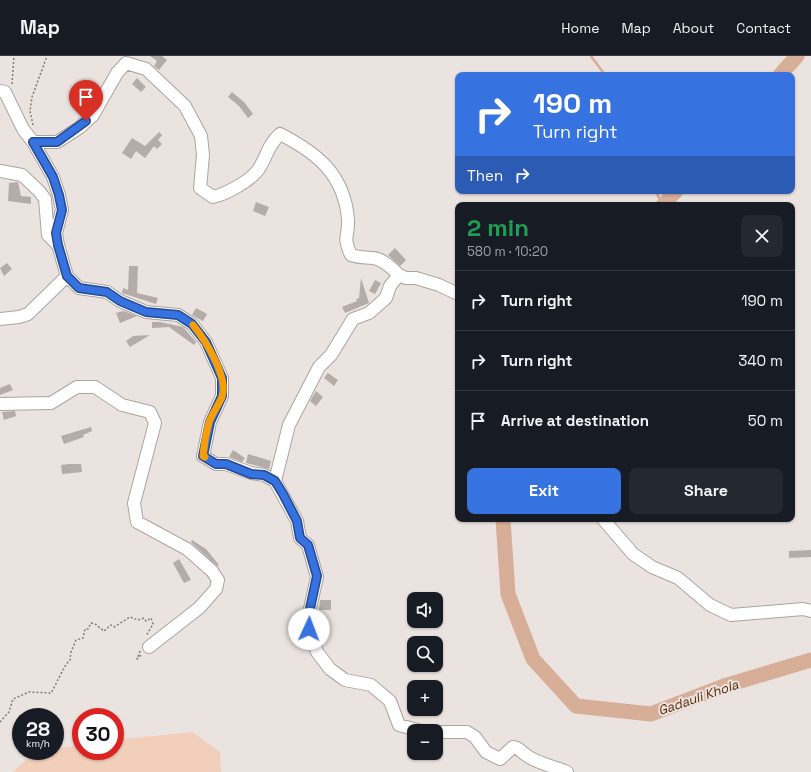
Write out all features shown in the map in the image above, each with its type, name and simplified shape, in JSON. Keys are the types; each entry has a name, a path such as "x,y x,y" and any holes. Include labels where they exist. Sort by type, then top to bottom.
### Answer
{"street":[{"path":"33,142 57,142 79,128 93,115 117,73 126,63 146,69 185,106 201,136 203,155 200,188 213,197 223,195 243,182 257,172 271,143 280,134 321,159 333,175 344,195 348,220 345,242 351,255 362,259 374,258 387,264 399,275 406,278 416,278 455,293"},
{"path":"2,92 53,177 62,210 56,233 67,276 79,288 107,292 120,301 146,312 178,315 192,324 206,342 222,378 222,396 210,422 203,456 216,464 226,464 251,474 264,475 275,481 297,521 300,538 308,545 317,576 309,613 309,629 317,652 330,669 345,680 371,685 390,701 399,725 407,727"},
{"path":"0,172 22,175 39,191 45,200 48,235 58,245"},
{"path":"275,481 289,425 318,367 330,355 353,319 369,312 386,298 390,286 399,275"},
{"path":"0,319 19,317 28,314 67,276"},
{"path":"0,404 51,403 77,388 95,387 122,405 150,412 155,423 134,503 138,522 187,549 212,571 218,580 216,589 199,608 146,644"},
{"path":"606,522 633,554 652,567 678,578 710,605 731,615 803,609 811,611"},
{"path":"443,732 467,732 475,737 486,752 500,759 513,747 518,748 526,755 540,762 553,765 567,772"}],"path":[{"path":"2,92 11,88 14,56"},
{"path":"33,142 30,111 32,97 47,56"},
{"path":"0,722 9,712 13,699 29,692 51,693 58,682 66,663 70,660 71,652 76,640 83,638 85,629 88,629 91,623 95,624 104,631 111,625 114,627 130,617 138,620 144,618 146,621 152,618 154,624 146,644 137,659 137,656 146,644"}],"shaded area":[{"path":"192,732 220,752 221,772 13,772 26,760 64,760 64,748 72,746 72,760 124,760 124,739"}],"building":[{"path":"150,56 162,56 167,60 159,70 154,66 157,61"},
{"path":"137,78 146,87 141,92 132,84"},
{"path":"232,92 244,102 253,114 248,118 239,106 228,97"},
{"path":"159,132 162,135 158,140 162,144 157,149 154,146 145,158 136,151 131,159 122,153 132,138 145,146"},
{"path":"18,182 21,196 31,197 31,204 8,201 9,183"},
{"path":"256,202 269,207 265,216 253,211"},
{"path":"395,248 406,260 400,266 388,255"},
{"path":"7,263 12,269 4,276 0,268"},
{"path":"129,266 138,266 137,293 158,298 156,304 122,293 123,288 128,290"},
{"path":"361,278 369,303 345,313 342,307 357,301 356,299 359,298"},
{"path":"375,280 381,283 375,294 369,291"},
{"path":"196,308 207,314 203,321 192,315"},
{"path":"123,311 137,316 120,323 116,313"},
{"path":"152,322 160,322 183,327 196,342 194,345 169,327 152,328"},
{"path":"150,335 130,347 126,341 133,336"},
{"path":"328,373 338,380 334,386 324,378"},
{"path":"10,384 13,390 0,395 0,388"},
{"path":"316,391 323,397 316,406 310,401"},
{"path":"15,411 16,416 4,420 2,412"},
{"path":"91,427 92,431 83,435 84,437 64,444 61,436"},
{"path":"233,450 245,458 242,462 229,457"},
{"path":"248,454 271,461 269,469 246,463"},
{"path":"81,464 82,472 62,474 61,465"},
{"path":"192,540 206,549 219,565 217,566 194,545 191,542"},
{"path":"811,550 811,557 789,558 789,551"},
{"path":"179,559 191,580 184,583 173,563"},
{"path":"320,600 331,600 331,610 319,610"}],"waterway":[{"path":"591,56 603,72"},
{"name":"Gadauli Khola","path":"783,72 797,56"},
{"path":"657,194 661,202"},
{"name":"Gadauli Khola","path":"666,202 673,194"},
{"name":"Gadauli Khola","path":"503,522 508,594 533,659 576,706 651,714 724,686 811,660"}],"slow traffic":[{"path":"193,325 206,342 222,378 222,396 210,422 204,447 203,456 205,457"}],"route":[{"path":"86,121 79,128 57,142 33,142 53,177 59,195 62,210 57,224 56,233 67,276 79,288 107,292 120,301 146,312 178,315 192,324 206,342 222,378 222,396 210,422 203,456 216,464 226,464 251,474 264,475 275,481 283,494 297,521 300,538 308,545 317,576 309,613 309,629"}]}
